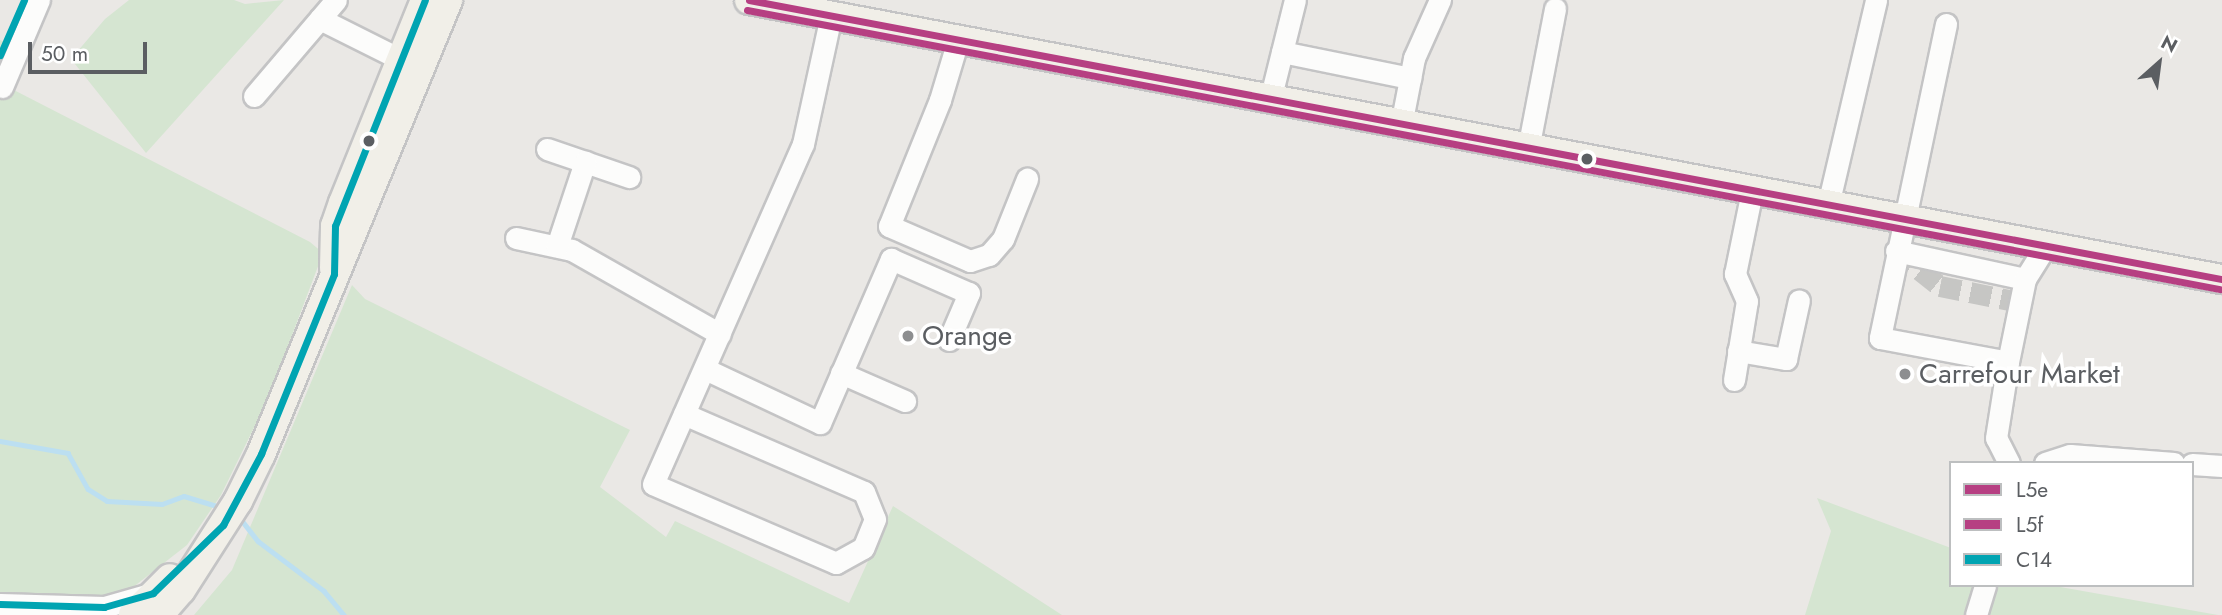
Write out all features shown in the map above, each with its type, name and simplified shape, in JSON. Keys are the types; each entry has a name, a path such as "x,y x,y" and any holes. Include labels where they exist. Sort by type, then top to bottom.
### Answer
{"main road":[{"path":"410,64 425,0"},
{"path":"133,615 156,604 204,548 237,501 261,454 334,274 335,226 410,64 448,0"},
{"path":"749,0 2222,279"}],"street":[{"path":"4,45 24,0"},
{"path":"2,87 39,0"},
{"path":"254,96 336,0"},
{"path":"1270,100 1295,0"},
{"path":"1401,125 1410,78 1440,0"},
{"path":"1828,205 1876,0"},
{"path":"1528,149 1555,9"},
{"path":"688,406 863,492 875,519 863,548 836,563 653,484 803,144 831,16"},
{"path":"320,19 410,64"},
{"path":"1947,24 1902,219 1880,338 2008,362"},
{"path":"958,40 940,100 890,226 970,261 989,255 1003,239 1027,179"},
{"path":"1282,52 1410,78"},
{"path":"547,149 629,177"},
{"path":"557,246 585,162"},
{"path":"1734,380 1747,301 1735,274 1752,191"},
{"path":"516,238 572,250 720,334"},
{"path":"2008,461 1996,438 2008,362 2025,279 2046,246"},
{"path":"1896,251 2025,279"},
{"path":"705,369 820,423 891,259 969,293 948,340"},
{"path":"1738,351 1786,359 1798,300"},
{"path":"841,373 905,401"},
{"path":"2051,461 2070,455 2149,461"},
{"path":"2194,464 2222,466"},
{"path":"1976,615 1984,587"},
{"path":"0,604 104,607 156,604"}],"green space":[{"path":"129,0 234,0 245,4 284,0 146,153 71,59 105,19"},
{"path":"0,40 23,49 8,87 310,242 323,253 268,399 221,495 187,545 123,595 98,600 0,598"},
{"path":"352,285 365,299 630,430 600,487 666,537 675,521 849,603 893,506 1062,615 194,615 232,570"},
{"path":"1817,498 1949,547 1949,587 2060,587 2218,615 1805,615 1831,531"}],"waterway":[{"path":"0,441 68,453 88,489 107,501 162,504 184,496 220,507"},
{"path":"240,518 258,541 324,591 344,615"}],"tunnel":[{"path":"1896,251 1940,286 2019,302"}],"transit line":[{"name":"C14","path":"0,55 24,0"},
{"name":"C14","path":"0,604 104,607 153,593 223,525 261,454 334,274 335,226 425,0"},
{"name":"L5e","path":"749,0 2222,279"},
{"name":"L5f","path":"747,10 2220,289"}],"place":[{"name":"Orange","path":"908,336"},
{"name":"Carrefour Market","path":"1905,374"}]}
